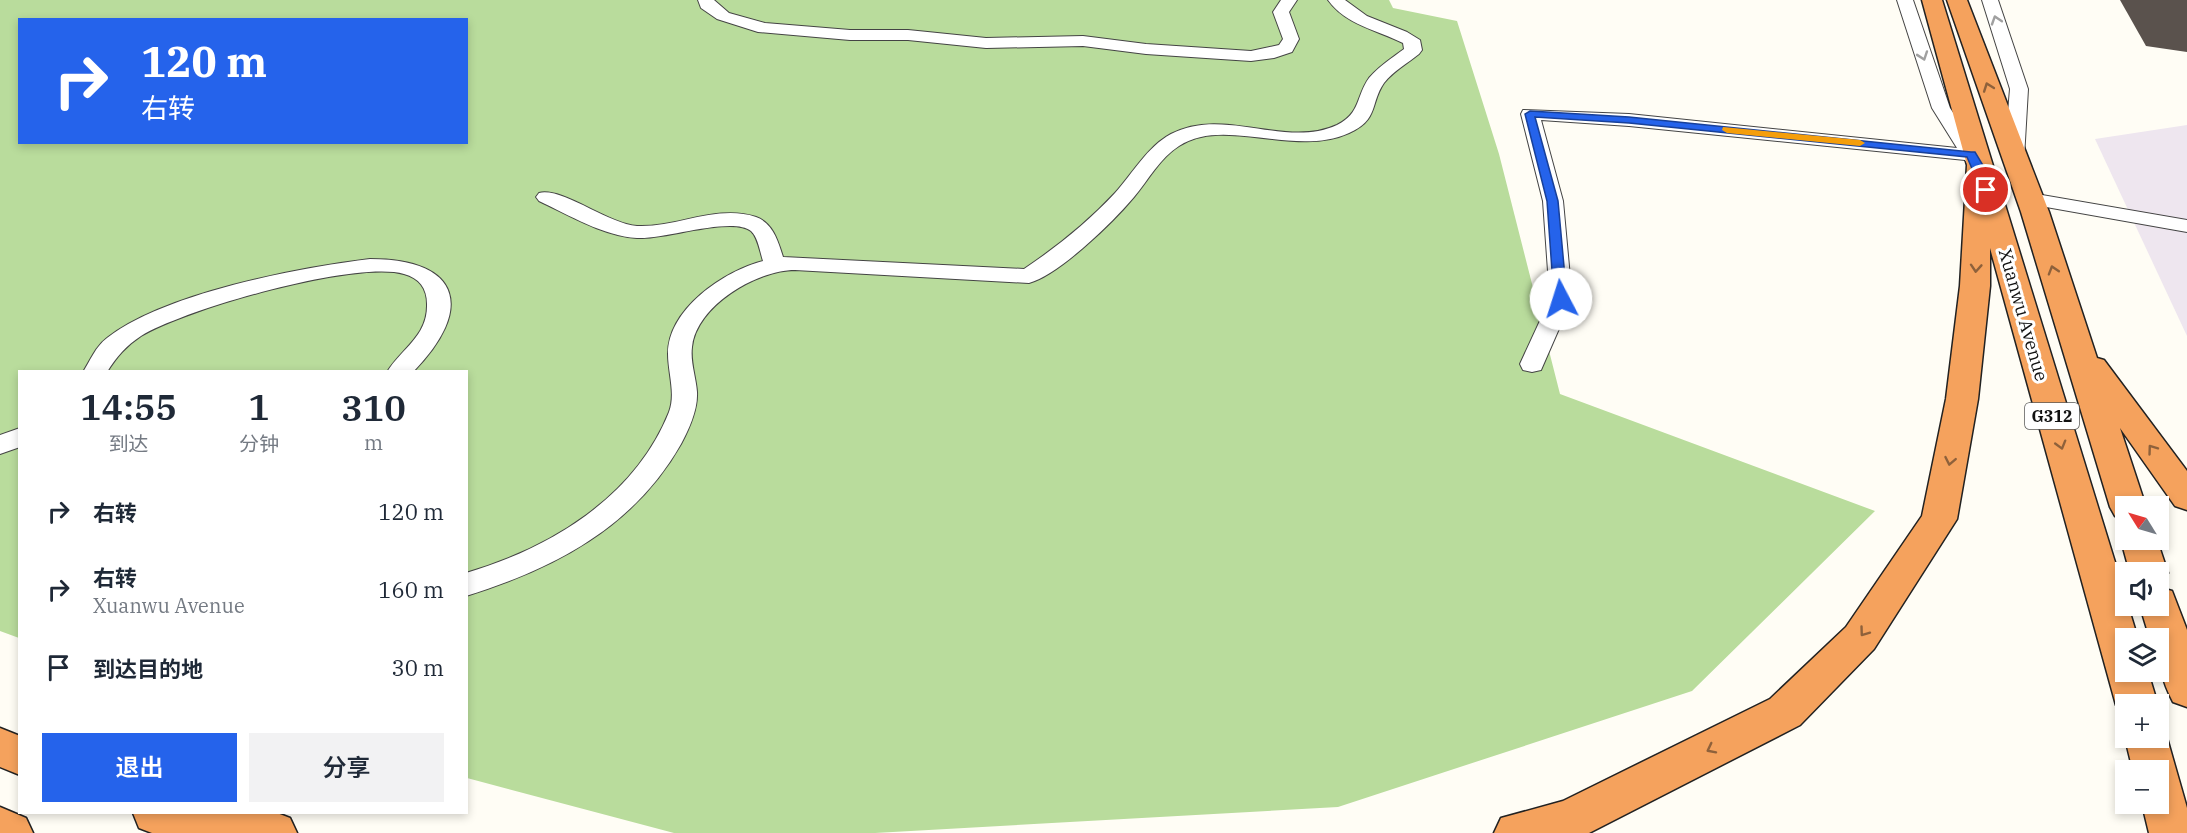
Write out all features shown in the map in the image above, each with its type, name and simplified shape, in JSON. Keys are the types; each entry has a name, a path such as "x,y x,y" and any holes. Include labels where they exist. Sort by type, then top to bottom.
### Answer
{"highway":[{"name":"Xuanwu Avenue","path":"1932,0 1962,96 1975,161 2115,628"},
{"name":"G312","path":"1957,0 1973,49 2033,206 2124,496"},
{"path":"1517,833 1570,820 1785,712 1860,638 1939,519 1963,388 1976,268 1975,161"},
{"path":"2070,326 2097,374 2187,497"},
{"path":"2163,616 2187,690"},
{"path":"0,745 18,749"},
{"path":"0,745 18,755"},
{"path":"157,814 202,833"},
{"path":"214,814 274,833"},
{"path":"2167,814 2172,833"},
{"path":"0,828 10,833"}],"street":[{"path":"706,0 707,5 723,16 765,28 850,35 908,35 986,43 1083,41 1146,49 1251,56 1274,53 1286,48 1291,39 1281,12 1289,0"},
{"path":"468,585 492,579 564,546 608,517 658,459 684,407 681,337 706,301 735,279 775,264 1029,276 1064,253 1121,199 1161,150 1182,136 1214,130 1287,136 1319,136 1343,129 1365,112 1369,90 1381,73 1413,50 1411,40 1393,30 1365,23 1347,14 1336,0"},
{"path":"1905,0 1941,108 1975,161"},
{"path":"1990,0 2019,89 2014,158"},
{"path":"1532,364 1561,299 1553,201 1530,114 1629,120 1975,161"},
{"path":"546,197 634,232 657,232 736,220 752,222 760,227 775,264"},
{"path":"2033,206 2187,226"},
{"path":"2033,206 2141,229 2187,242"},
{"path":"96,370 113,345 146,326 213,299 281,280 349,269 396,266 420,273 434,282 441,303 433,332 401,370"},
{"path":"0,445 18,438"}],"shaded area":[{"path":"2187,125 2187,336 2095,139"}],"green space":[{"path":"0,0 1389,0 1393,8 1457,21 1499,154 1560,394 1875,511 1692,691 1338,807 875,833 674,833 468,778 468,370 18,370 18,638 0,631"}],"building":[{"path":"2120,0 2187,0 2187,52 2146,46"}],"slow traffic":[{"path":"1727,130 1860,143"}],"route":[{"path":"1561,299 1553,201 1530,114 1629,120 1971,155 1979,167 1986,190"}]}
